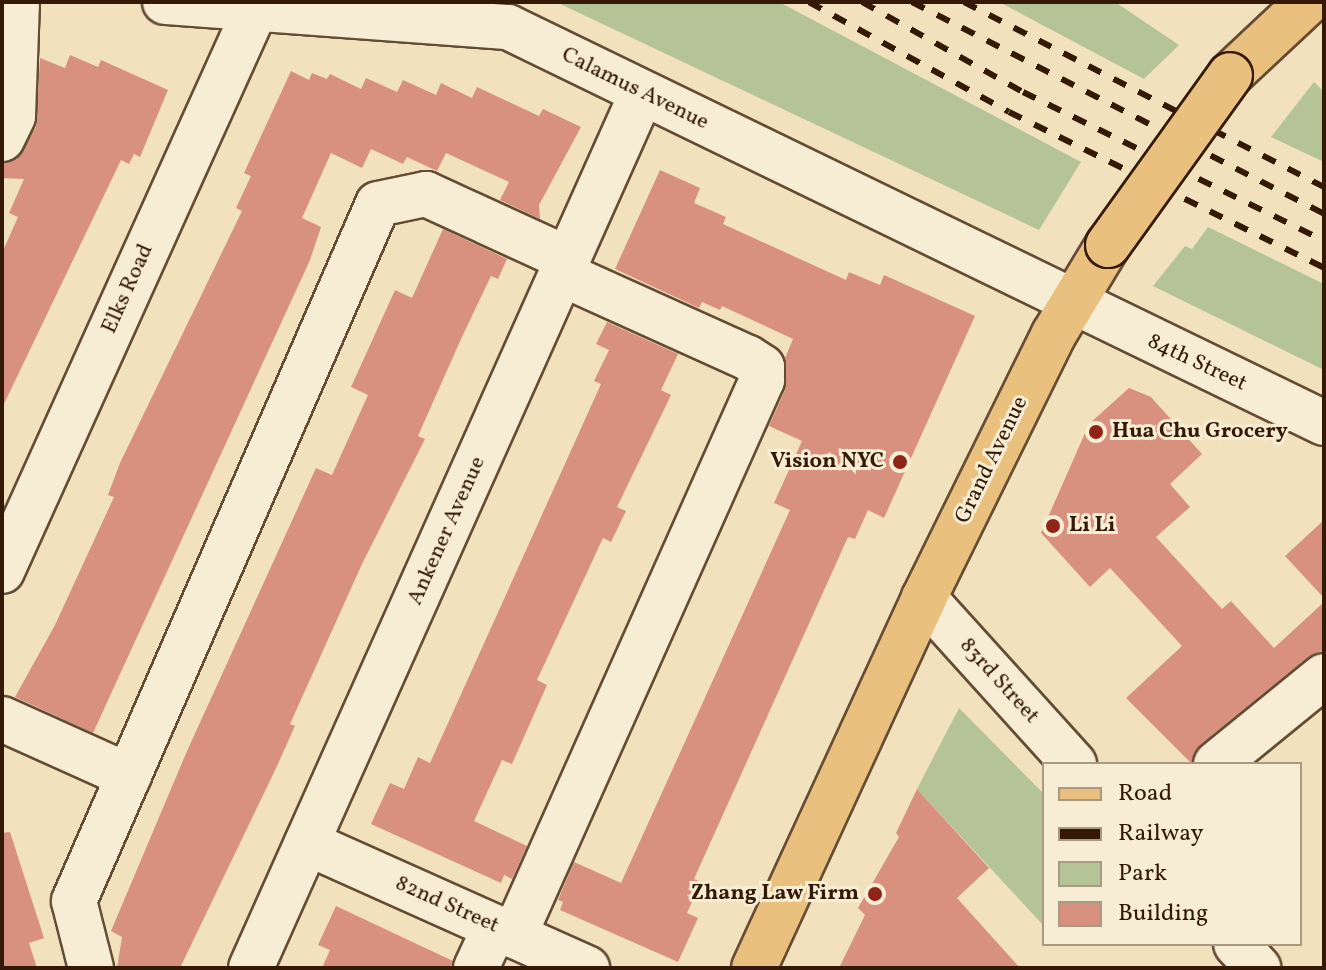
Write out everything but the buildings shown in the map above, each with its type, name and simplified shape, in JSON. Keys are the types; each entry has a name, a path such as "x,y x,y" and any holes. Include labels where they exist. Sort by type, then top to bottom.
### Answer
{"main road":[{"name":"Grand Avenue","path":"754,968 924,598 1071,303 1108,245 1230,75 1308,2"}],"street":[{"path":"2,139 13,116 17,2"},
{"name":"Calamus Avenue","path":"183,3 508,27 1071,303"},
{"name":"Elks Road","path":"2,571 256,8"},
{"name":"Ankener Avenue","path":"251,968 642,93"},
{"path":"91,968 74,901 378,204 426,194 762,367 762,380 504,931 476,968"},
{"name":"84th Street","path":"1071,303 1324,423"},
{"name":"83rd Street","path":"924,598 1072,762"},
{"path":"1218,762 1324,676"},
{"path":"2,719 129,776"},
{"name":"82nd Street","path":"307,843 587,968"},
{"path":"1238,946 1258,968"}],"green space":[{"path":"556,2 779,2 1081,162 1039,230"},
{"path":"999,2 1115,2 1179,45 1144,79"},
{"path":"1314,82 1324,92 1324,162 1271,137"},
{"path":"1208,227 1324,284 1324,370 1153,286 1185,246 1192,249"},
{"path":"959,708 1042,792 1042,924 917,789"}],"railway":[{"path":"809,2 1009,112 1324,268"},
{"path":"862,2 1023,92 1324,241"},
{"path":"912,2 1324,214"},
{"path":"964,2 1324,187"}],"place":[{"name":"Hua Chu Grocery","path":"1096,432"},
{"name":"Vision NYC","path":"900,462"},
{"name":"Li Li","path":"1053,526"},
{"name":"Zhang Law Firm","path":"875,894"}]}
